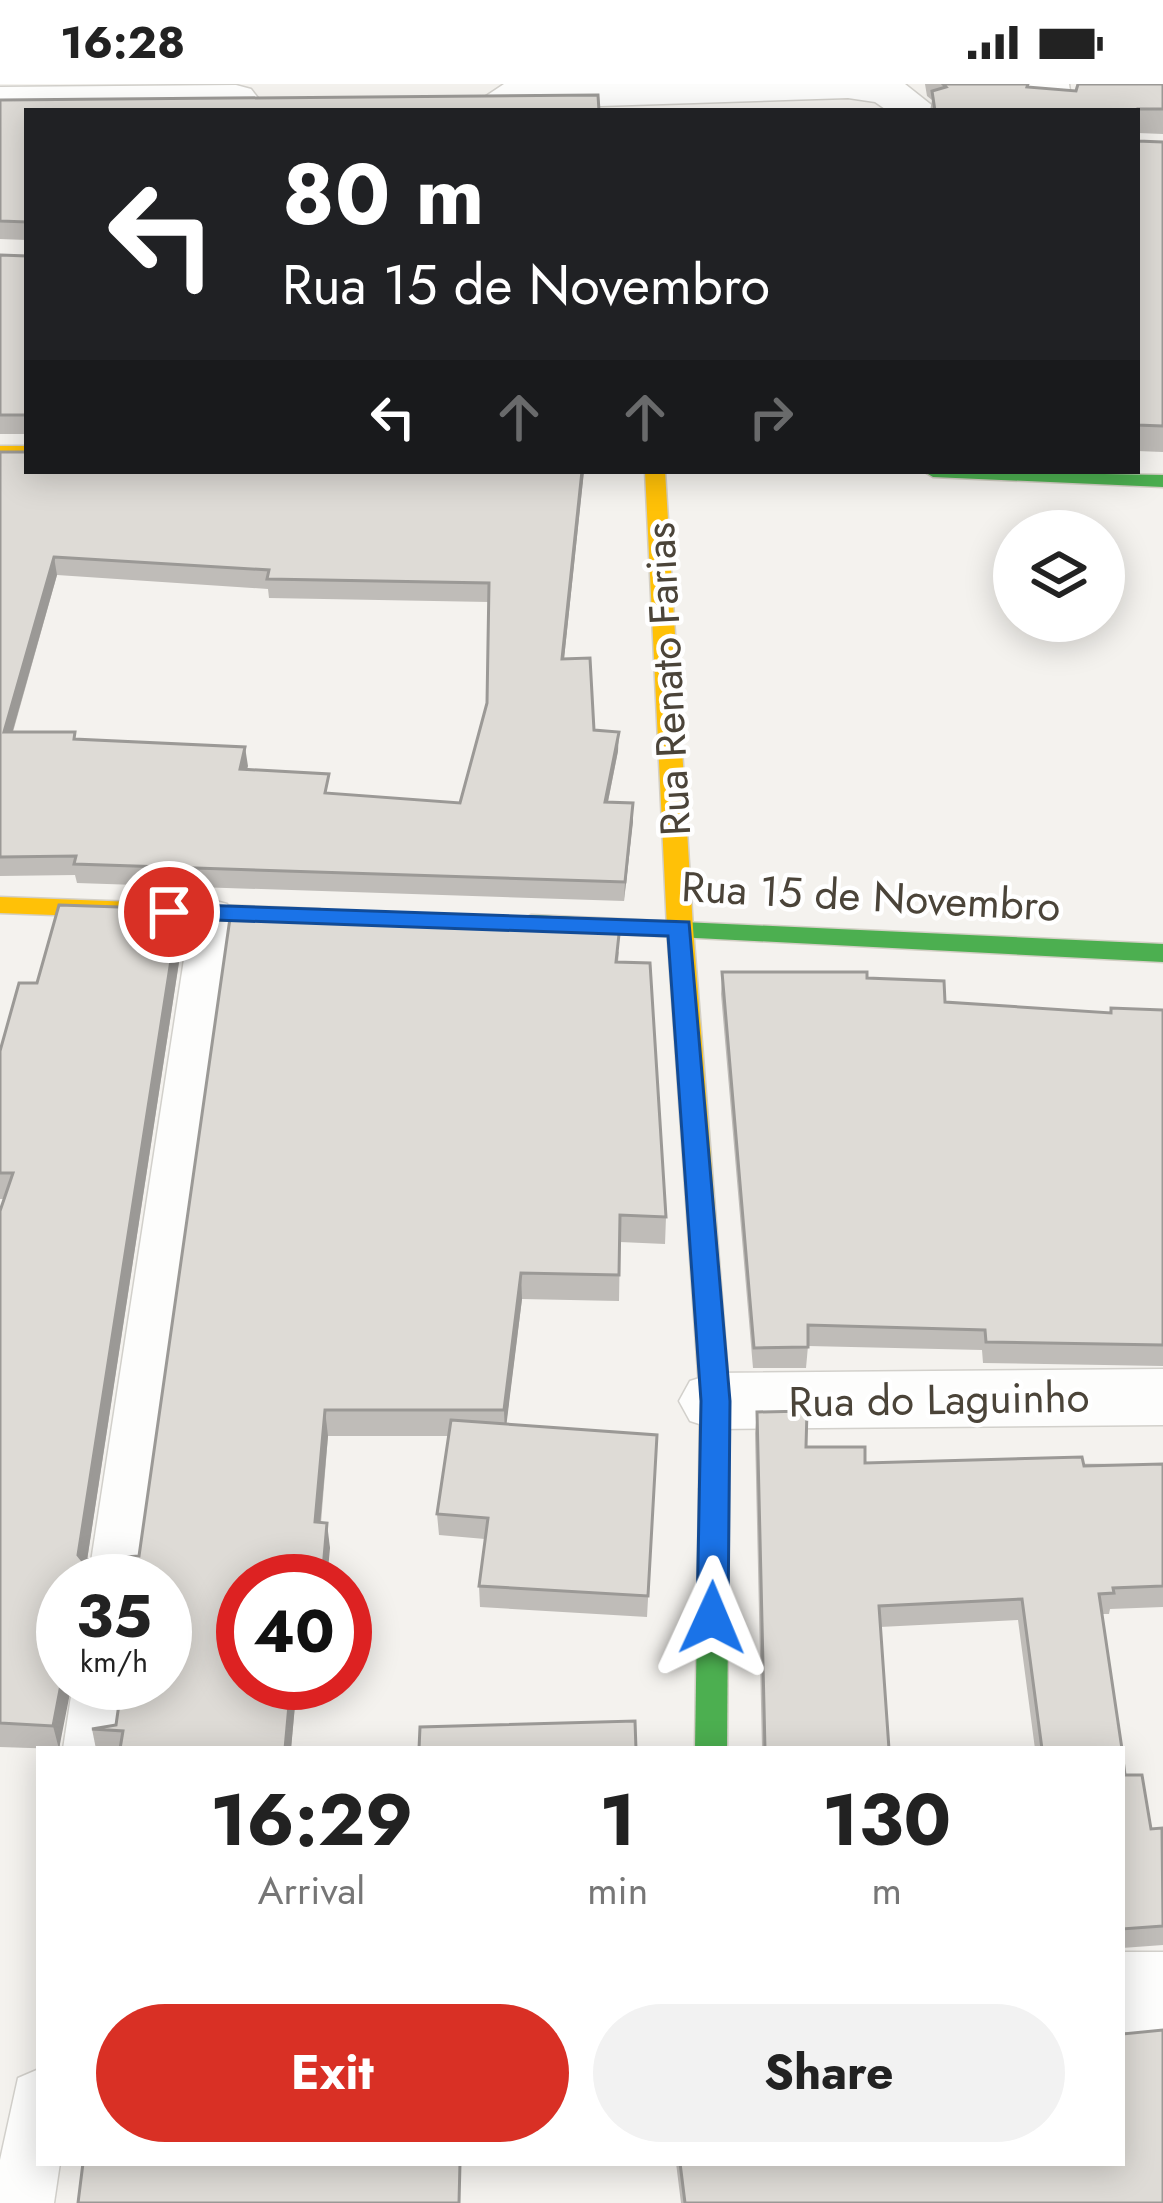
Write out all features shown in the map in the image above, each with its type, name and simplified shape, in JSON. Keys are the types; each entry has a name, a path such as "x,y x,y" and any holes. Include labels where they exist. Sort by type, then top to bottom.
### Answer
{"street":[{"path":"466,97 630,103 848,85 886,91 912,108"},
{"path":"0,100 280,98"},
{"name":"Rua Renato Farias","path":"656,474 680,928 716,1401 711,1746"},
{"path":"1002,474 1163,481"},
{"path":"0,904 352,918"},
{"name":"Rua 15 de Novembro","path":"493,922 1163,952"},
{"name":"Rua do Laguinho","path":"716,1401 1163,1396"},
{"path":"1125,1991 1163,1992"}],"lane":[{"path":"118,1554 212,914"},
{"path":"90,1746 96,1710"},
{"path":"24,2203 36,2119"}],"building":[{"path":"943,84 1028,84 1076,91 1078,84 1163,84 1163,109 935,108 932,91 946,87"},
{"path":"598,95 599,108 24,108 24,222 0,221 0,100"},
{"path":"1140,141 1163,142 1163,426 1140,425"},
{"path":"0,255 24,256 24,415 0,415"},
{"path":"0,452 24,452 24,474 582,474 562,659 590,658 594,730 619,732 605,802 633,803 625,882 74,864 76,856 0,857","holes":["54,557 269,570 267,579 489,583 487,703 460,803 325,793 329,774 240,769 245,747 74,739 75,732 4,732"]},
{"path":"59,905 179,909 78,1554 36,1554 36,1710 56,1710 53,1726 0,1723 0,1211 13,1173 0,1173 0,1051 19,983 37,983"},
{"path":"231,911 620,925 616,962 650,963 666,1217 620,1215 619,1275 521,1273 504,1410 325,1410 315,1522 327,1523 324,1554 216,1554 216,1710 289,1710 285,1746 120,1746 123,1731 92,1729 116,1725 118,1710 192,1710 192,1554 139,1554"},
{"path":"722,972 867,972 867,978 944,981 945,1002 1111,1013 1111,1008 1163,1010 1163,1345 986,1342 985,1330 808,1325 808,1347 754,1348"},
{"path":"807,1411 806,1447 865,1447 865,1463 1082,1457 1084,1466 1163,1464 1163,1586 1113,1588 1114,1593 1099,1594 1122,1746 1042,1746 1022,1599 879,1606 889,1746 765,1746 757,1412"},
{"path":"451,1420 657,1435 648,1596 479,1586 488,1518 437,1514"},
{"path":"635,1721 636,1746 419,1746 420,1727"},
{"path":"1125,1775 1142,1775 1151,1829 1162,1828 1163,1926 1125,1929"},
{"path":"1163,2030 1163,2203 685,2203 680,2166 1125,2166 1125,2034"},
{"path":"83,2166 460,2166 459,2203 78,2203"}],"traffic: fast":[{"path":"1002,474 1163,481"},
{"path":"531,923 1163,953"},
{"path":"711,1746 714,1489"}],"traffic: slow":[{"path":"0,452 24,452"},
{"path":"655,474 680,928 715,1401 714,1489"},
{"path":"0,905 320,917"}],"route":[{"path":"169,912 680,928 716,1401 712,1618"}]}
